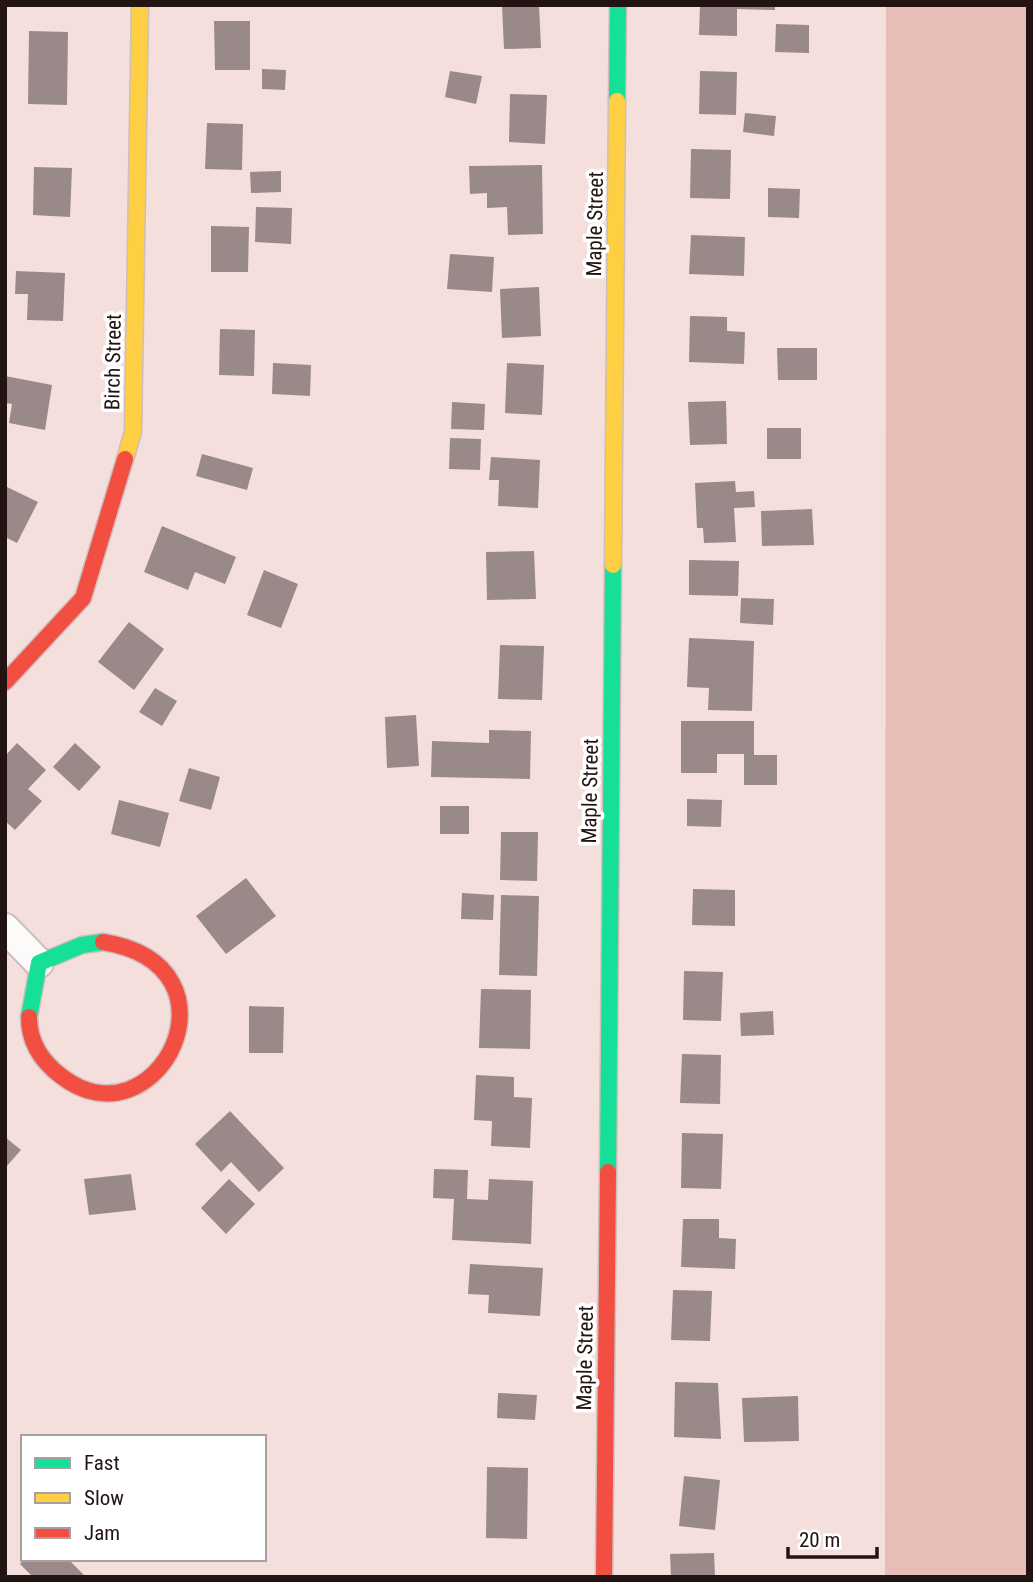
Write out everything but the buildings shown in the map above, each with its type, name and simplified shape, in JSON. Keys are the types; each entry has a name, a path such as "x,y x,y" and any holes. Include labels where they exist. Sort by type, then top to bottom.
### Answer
{"street":[{"name":"Birch Street","path":"5,682 83,598 133,432 140,5"},
{"name":"Maple Street","path":"604,1577 618,5"},
{"path":"5,928 39,963"},
{"path":"103,942 129,945 157,962 179,996 182,1012 176,1047 156,1076 125,1092 97,1094 63,1082 37,1053 30,1031 30,1005 39,963 82,945 103,942"}],"shaded area":[{"path":"886,5 1028,5 1028,1577 885,1577"}],"traffic: fast":[{"path":"617,101 618,5"},
{"path":"608,1172 613,565"},
{"path":"29,1017 39,963 82,945 103,942"}],"traffic: slow":[{"path":"125,459 133,432 140,5"},
{"path":"613,565 617,101"}],"traffic: jam":[{"path":"5,682 83,598 125,459"},
{"path":"29,1017 34,1043 48,1064 61,1076 96,1092 128,1090 155,1072 173,1046 180,1014 172,983 148,958 103,942"},
{"path":"604,1577 608,1172"}]}
